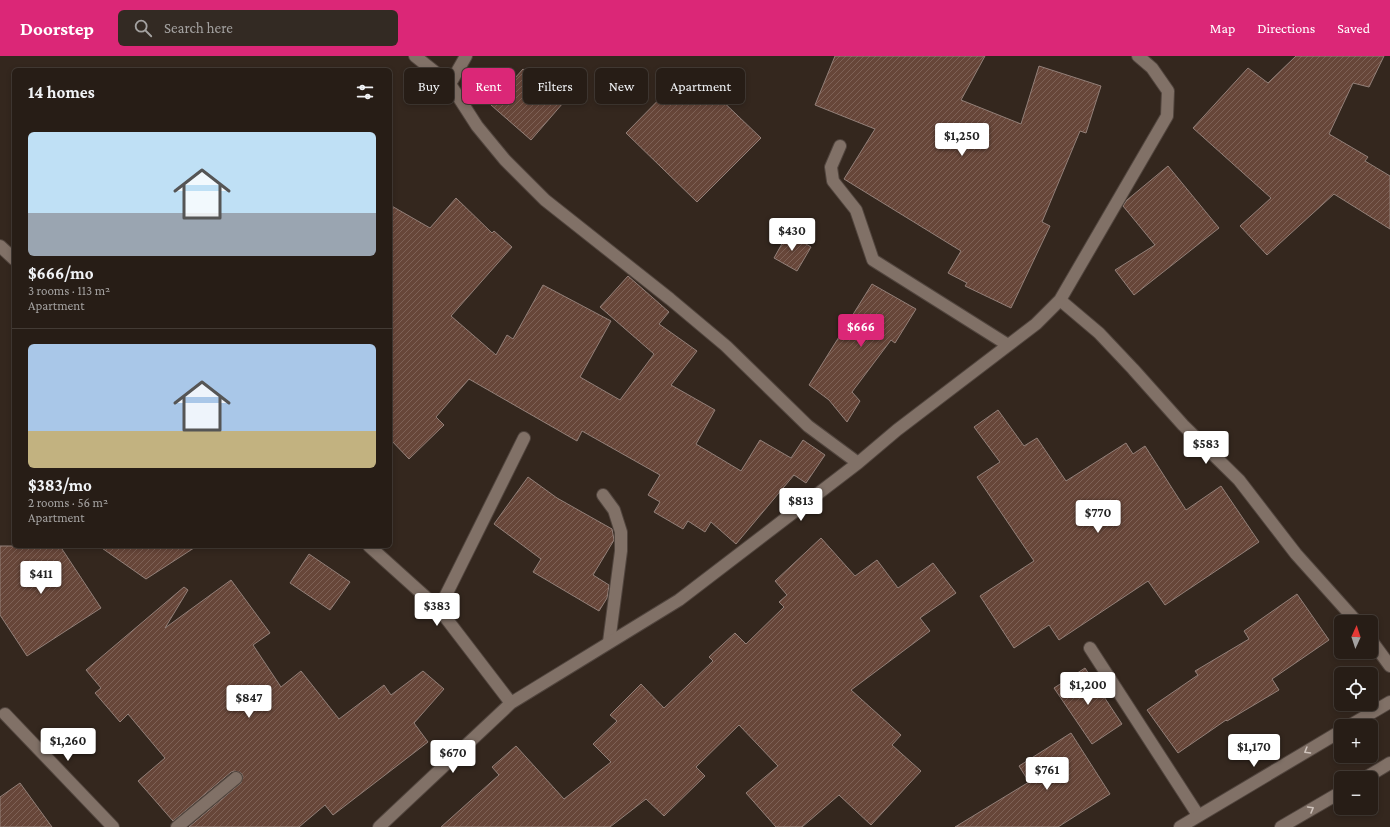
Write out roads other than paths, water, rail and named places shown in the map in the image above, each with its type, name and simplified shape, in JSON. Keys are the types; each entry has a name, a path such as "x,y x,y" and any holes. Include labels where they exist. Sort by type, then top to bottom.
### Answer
{"street":[{"path":"415,56 430,68"},
{"path":"454,77 466,56"},
{"path":"379,827 511,703 678,600 858,463 897,430 1036,324 1060,300 1167,116 1168,91 1152,68 1138,56"},
{"path":"454,90 477,126 505,160 545,200 676,303 726,346 808,426 858,463"},
{"path":"840,146 831,167 832,181 856,210 873,260 1008,344"},
{"path":"0,246 12,257"},
{"path":"1060,300 1099,333 1183,425 1239,480 1296,554 1351,615"},
{"path":"439,609 524,438"},
{"path":"603,495 614,510 621,532 621,551 609,642"},
{"path":"371,548 439,609 511,703"},
{"path":"1090,648 1198,815"},
{"path":"1378,650 1390,666"},
{"path":"1361,719 1390,702"},
{"path":"5,714 113,827"},
{"path":"1180,827 1334,735"},
{"path":"1377,771 1390,763"},
{"path":"177,827 236,778"},
{"path":"1281,827 1334,796"}]}
